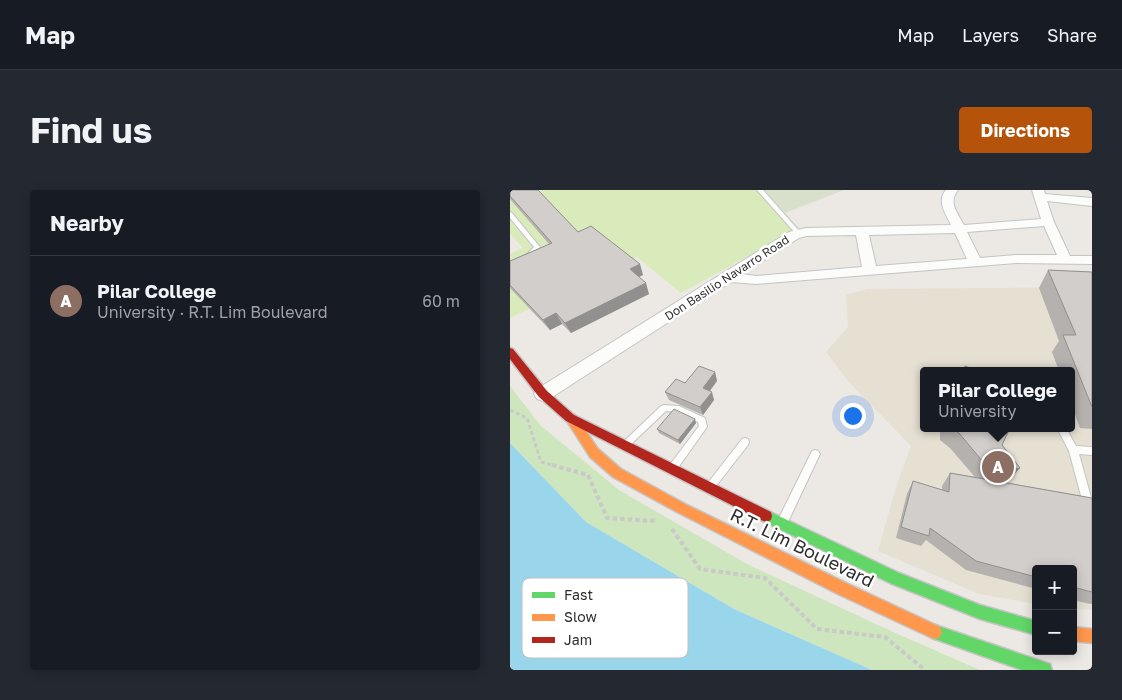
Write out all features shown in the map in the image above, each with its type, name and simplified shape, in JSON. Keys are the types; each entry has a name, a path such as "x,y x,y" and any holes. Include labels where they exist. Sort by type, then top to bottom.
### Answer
{"main road":[{"name":"R.T. Lim Boulevard","path":"510,352 543,394 570,418 594,453 617,473 681,508 946,638 1044,670"},
{"name":"R.T. Lim Boulevard","path":"570,418 709,489 894,578 988,614 1032,627"},
{"path":"1077,634 1092,636"}],"street":[{"path":"952,190 947,199 958,229 975,262"},
{"path":"1065,259 1048,222 1040,194 1092,202"},
{"name":"Don Basilio Navarro Road","path":"543,394 789,238 799,234 958,229 1048,222"},
{"path":"862,232 870,270"},
{"path":"729,277 756,280 975,262 1092,260"}],"lane":[{"path":"760,190 799,234"},
{"path":"510,214 537,249 531,255 510,264"},
{"path":"624,445 664,408 679,409 702,420 703,427 672,469"},
{"path":"1063,432 1073,450 1092,518"},
{"path":"709,489 745,442"},
{"path":"1073,450 1092,451"},
{"path":"782,524 814,454"}],"path":[{"path":"510,410 528,418 541,462 588,475 607,518 667,521 700,569 764,578 817,629 885,636 925,670"}],"shaded area":[{"path":"1092,287 1092,610 1077,609 1077,565 1032,565 1032,603 979,594 878,551 896,487 911,446 848,381 826,352 848,327 846,295 868,289"}],"green space":[{"path":"510,190 764,190 799,228 681,293 637,257 510,318 510,254 523,248 510,234"},
{"path":"764,190 844,190 785,213"},
{"path":"510,386 540,425 619,490 747,564 980,670 872,670 734,609 688,582 688,578 681,578 586,522 510,443"}],"water":[{"path":"510,443 586,522 681,578 522,578 522,658 688,658 688,582 734,609 872,670 510,670"}],"building":[{"path":"510,190 538,190 578,232 591,226 640,264 630,269 646,283 565,323 556,313 543,320 510,285 510,261 552,243 510,196"},
{"path":"1048,270 1092,272 1092,407 1063,335 1076,335"},
{"path":"699,366 715,372 703,388 712,392 700,407 665,392 676,379 685,383"},
{"path":"674,409 695,419 678,440 657,429"},
{"path":"958,432 1008,432 1002,445 1020,468 993,474"},
{"path":"950,473 1092,498 1092,592 1077,588 1077,565 1032,565 1032,576 976,561 930,528 929,536 901,527 913,481 949,492"}],"traffic: fast":[{"path":"766,516 895,578 980,612 1032,627"},
{"path":"935,632 1044,670"}],"traffic: slow":[{"path":"571,418 594,453 617,473 681,508 843,589 935,632"},
{"path":"1077,634 1092,636"}],"traffic: jam":[{"path":"510,352 543,394 570,418 766,516"}],"place":[{"name":"Pilar College","path":"998,467"}]}
